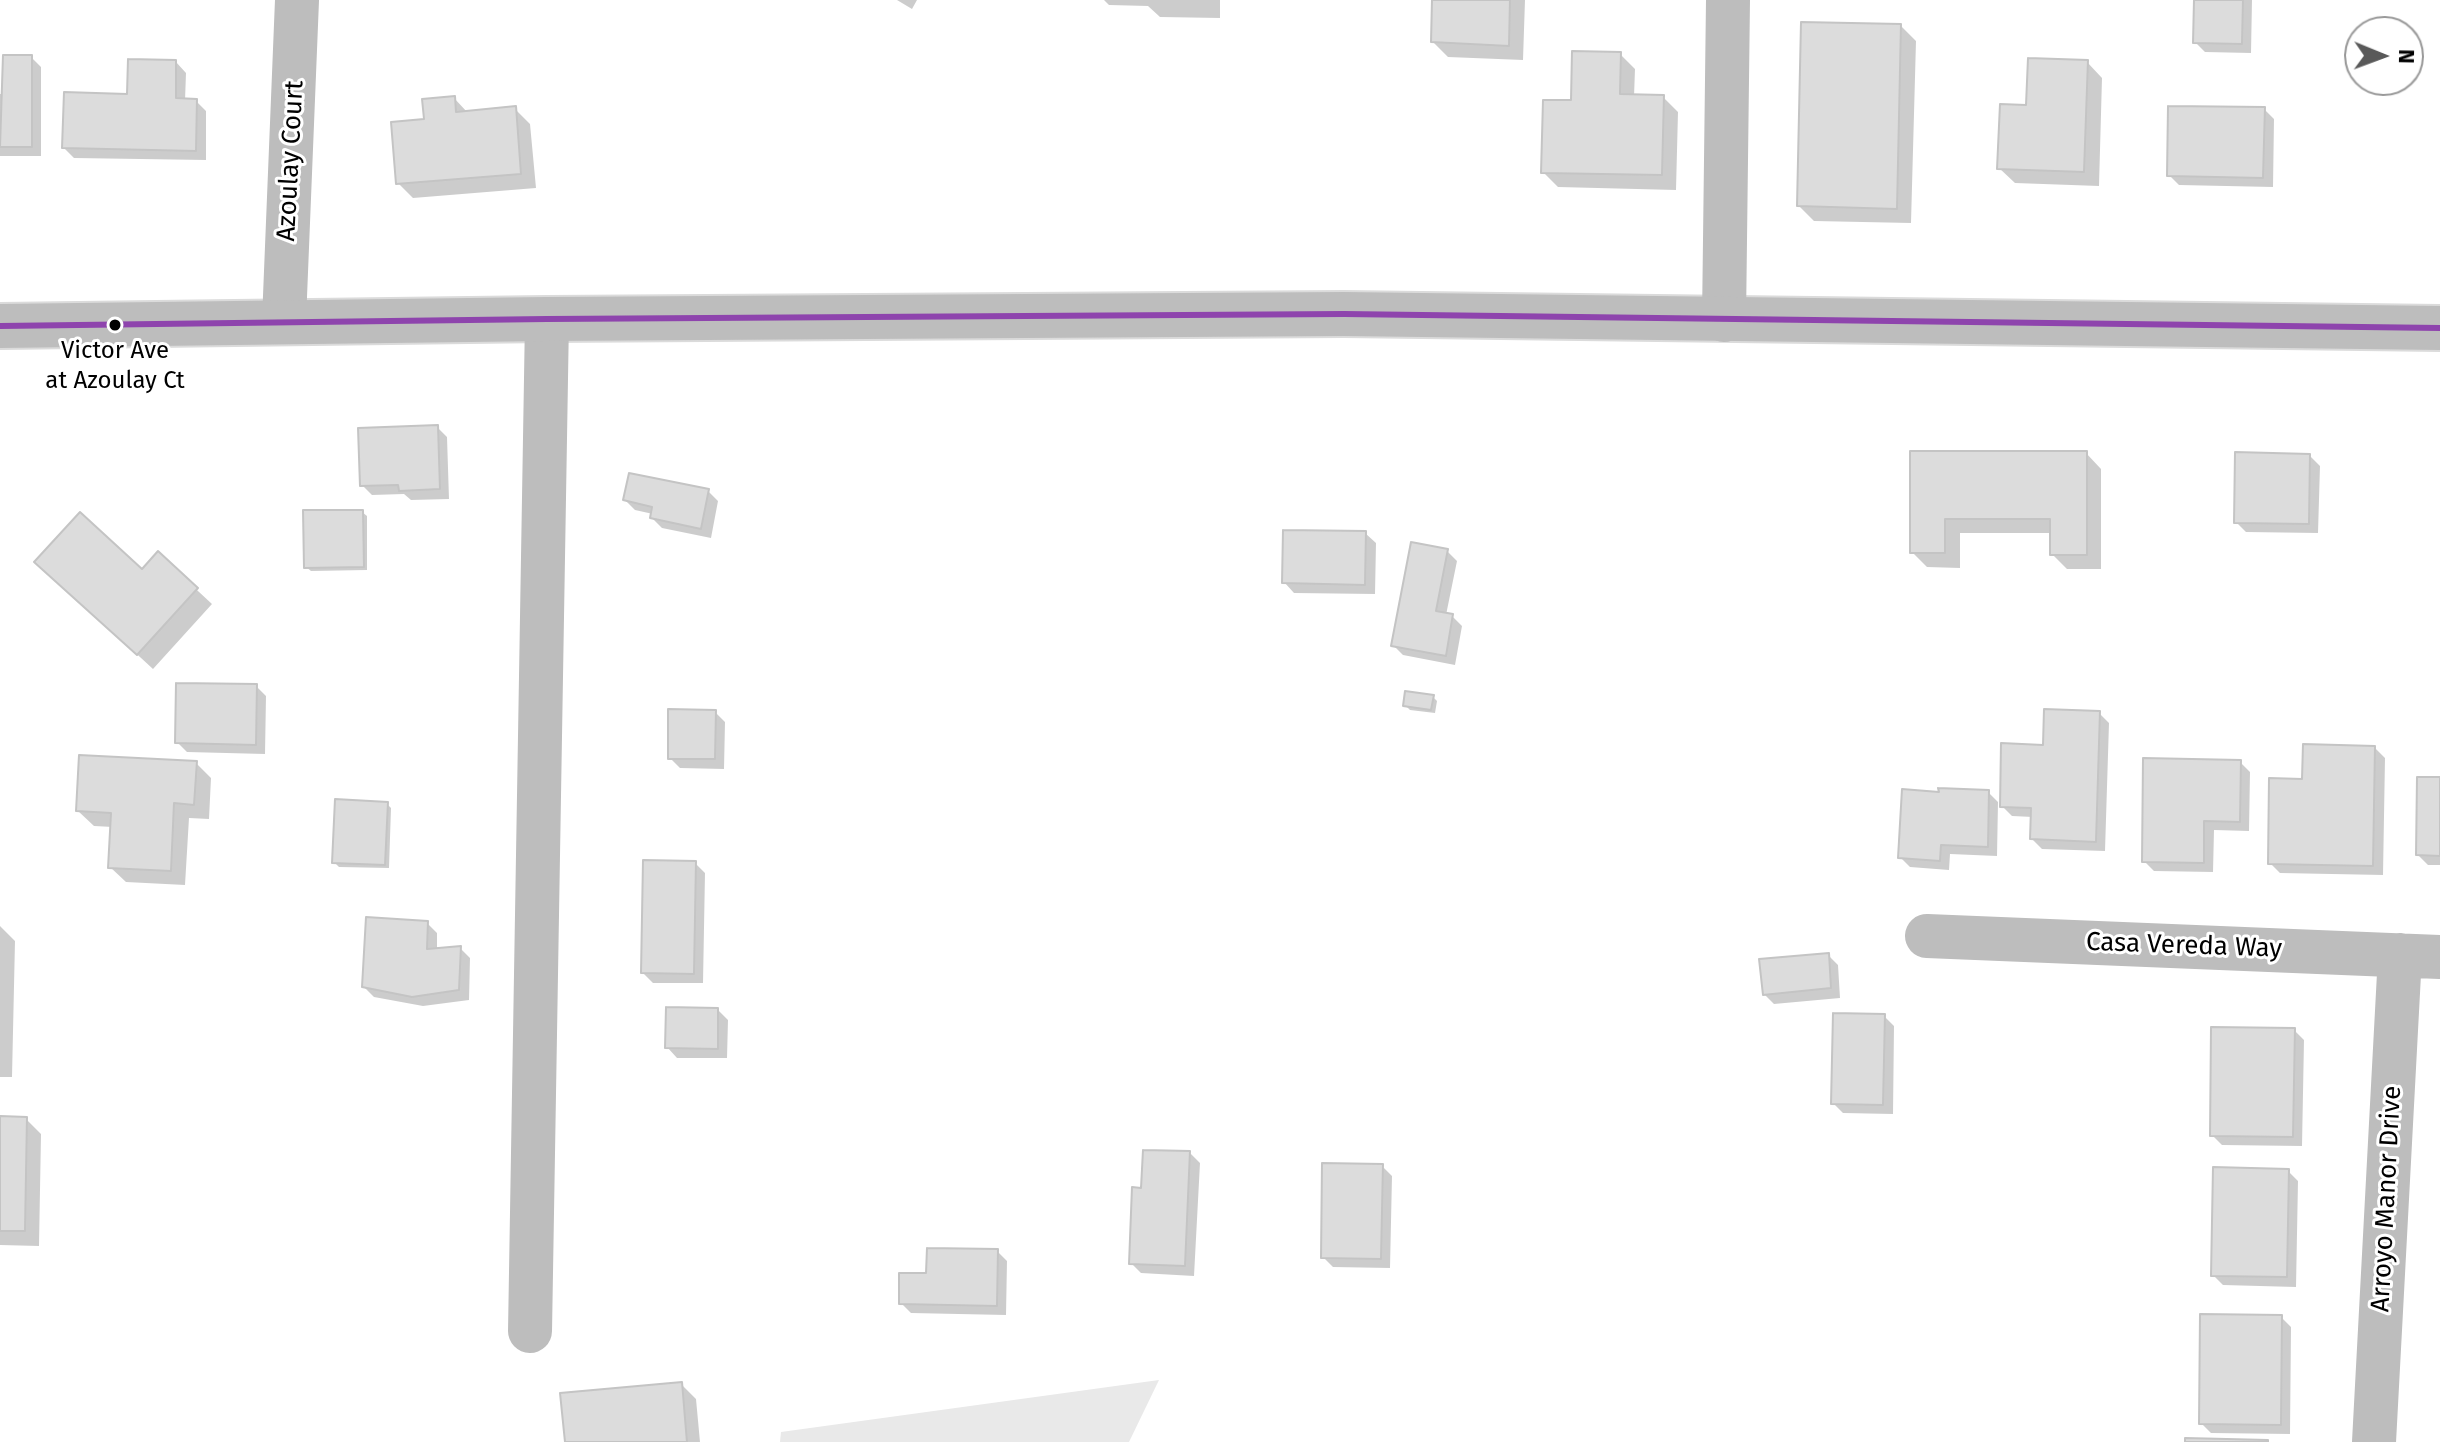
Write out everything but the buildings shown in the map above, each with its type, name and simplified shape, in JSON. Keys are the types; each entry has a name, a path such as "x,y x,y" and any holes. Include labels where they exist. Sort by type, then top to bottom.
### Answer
{"main road":[{"name":"Azoulay Court","path":"284,321 297,0"},
{"path":"1724,320 1728,0"},
{"path":"0,326 284,321 1344,314 2440,328"},
{"path":"530,1331 547,319"},
{"name":"Casa Vereda Way","path":"1927,936 2420,956"},
{"name":"Arroyo Manor Drive","path":"2374,1442 2420,956"}],"shaded area":[{"path":"1159,1380 1129,1442 780,1442 781,1432"}],"transit line":[{"path":"0,326 1344,314 2440,328"}],"place":[{"name":"Victor Ave at Azoulay Ct","path":"115,325"}]}
